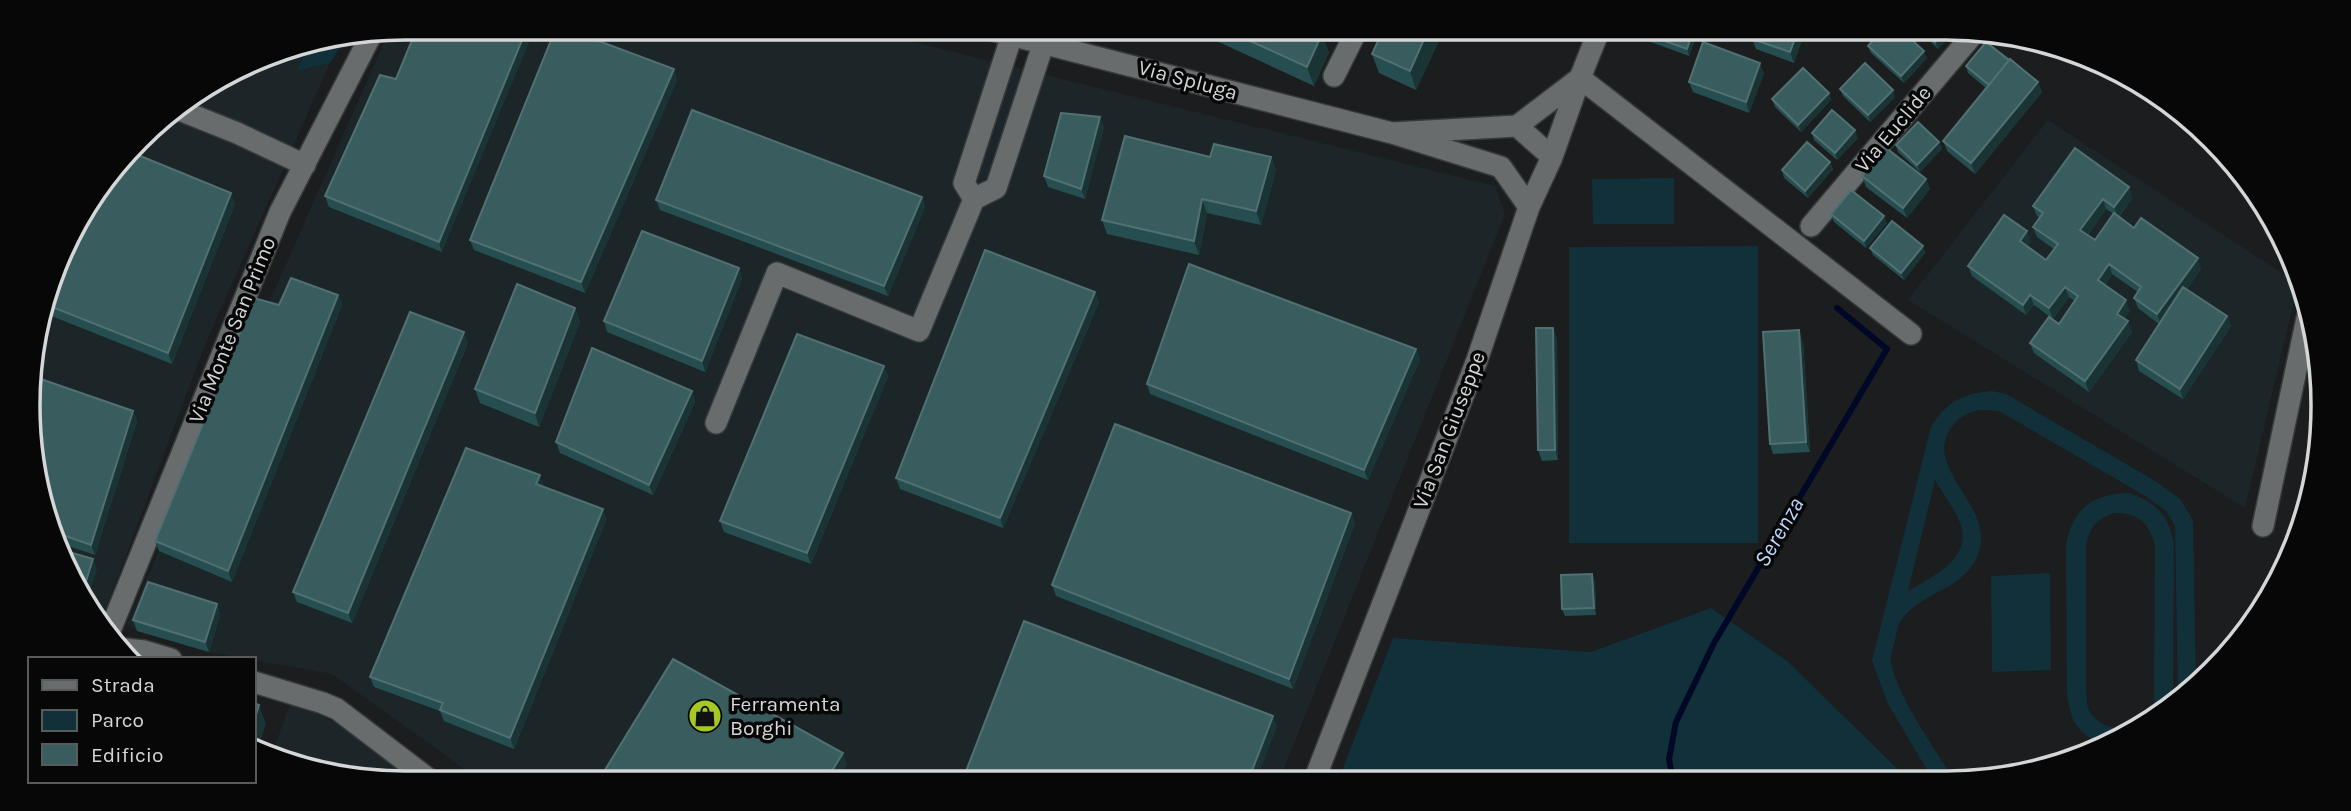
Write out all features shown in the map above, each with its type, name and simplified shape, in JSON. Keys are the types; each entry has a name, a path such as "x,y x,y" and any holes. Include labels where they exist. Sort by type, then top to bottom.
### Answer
{"street":[{"path":"974,199 964,183 1010,40"},
{"name":"Via Spluga","path":"1035,40 1392,133 1501,167 1528,207"},
{"path":"1334,76 1352,40"},
{"name":"Via San Giuseppe","path":"1318,771 1477,360 1528,207 1552,157 1595,40"},
{"name":"Via Euclide","path":"1811,226 1967,41"},
{"name":"Via Monte San Primo","path":"113,624 280,212 367,42"},
{"path":"716,423 777,273 919,331 974,199 996,188 1044,42"},
{"path":"1552,157 1517,126 1580,78 1911,334"},
{"path":"187,113 304,165"},
{"name":"Via Spluga","path":"1392,133 1517,126"},
{"path":"2263,526 2304,333"},
{"path":"135,650 164,657"},
{"path":"256,683 337,709 418,771"}],"shaded area":[{"path":"905,40 1495,186 1505,214 1283,771 467,771 332,674 256,660 256,657 209,652 137,631 127,624 385,41"},
{"path":"305,55 298,71 330,63 207,340 105,612 89,588 68,545 53,500 43,453 40,406 43,358 53,311 68,266 89,223 116,183 147,147 183,116 223,89 288,60"},
{"path":"2048,120 2287,276 2295,300 2245,508 1908,300"},
{"path":"290,704 318,714 344,728 399,771 334,764 275,746"}],"green space":[{"path":"341,46 330,63 297,71 304,55"},
{"path":"1674,178 1674,224 1593,224 1592,179"},
{"path":"1758,246 1758,543 1569,543 1569,247"},
{"path":"1992,391 2006,394 2157,482 2180,499 2193,520 2196,671 2178,687 2175,526 2166,511 2147,497 1999,411 1973,412 1959,419 1947,434 1944,449 1947,464 1979,524 1981,540 1977,557 1959,579 1910,610 1899,625 1891,657 1901,691 1948,771 1928,771 1888,704 1872,661 1931,427 1949,406 1972,394","holes":["1935,480 1952,506 1963,535 1956,556 1939,573 1908,591"]},
{"path":"2129,493 2147,501 2160,511 2168,525 2174,544 2173,691 2153,705 2153,538 2141,520 2129,514 2114,513 2102,518 2091,529 2086,547 2088,708 2098,721 2117,728 2093,739 2082,732 2073,720 2067,693 2066,545 2069,532 2079,513 2086,505 2105,496"},
{"path":"2050,573 2051,670 1992,672 1991,576"},
{"path":"1711,608 1787,661 1900,771 1342,771 1393,638 1591,652"}],"building":[{"path":"412,40 522,40 439,242 325,196 380,75 396,79"},
{"path":"551,40 596,40 674,69 581,282 470,240"},
{"path":"1248,40 1319,40 1307,67"},
{"path":"1378,40 1424,40 1410,71 1372,54"},
{"path":"1662,40 1690,40 1687,49"},
{"path":"1755,40 1794,40 1790,52"},
{"path":"1873,40 1912,40 1924,51 1901,76 1868,46"},
{"path":"1703,42 1760,63 1746,102 1689,82"},
{"path":"1986,42 2009,60 1989,85 1966,66"},
{"path":"2010,59 2038,82 1971,163 1943,141"},
{"path":"1865,63 1893,90 1868,115 1840,89"},
{"path":"1803,68 1829,93 1798,125 1772,99"},
{"path":"692,110 922,197 884,286 656,200"},
{"path":"1832,110 1855,130 1835,153 1812,133"},
{"path":"1061,113 1100,117 1081,189 1044,176"},
{"path":"1918,122 1939,142 1917,165 1896,145"},
{"path":"1125,136 1210,157 1214,144 1271,157 1256,211 1202,199 1194,241 1102,220"},
{"path":"1807,142 1830,162 1805,191 1782,170"},
{"path":"1885,147 1926,179 1903,208 1862,176"},
{"path":"2075,148 2129,187 2114,207 2103,199 2080,230 2095,240 2114,213 2134,228 2141,218 2198,258 2157,314 2134,298 2141,287 2109,264 2098,280 2126,300 2117,314 2128,321 2085,381 2030,343 2049,317 2059,324 2078,296 2065,287 2049,308 2030,295 2023,305 1968,266 2004,215 2027,231 2020,241 2046,260 2058,244 2033,227 2043,213 2033,206"},
{"path":"139,156 231,193 168,353 54,308 68,266 89,223 116,183"},
{"path":"1851,190 1884,216 1864,241 1831,214"},
{"path":"1892,221 1923,246 1901,273 1870,248"},
{"path":"642,231 739,268 702,361 604,321"},
{"path":"985,250 1095,292 1000,518 896,478"},
{"path":"1189,264 1416,349 1364,470 1147,384"},
{"path":"291,278 338,295 228,571 155,541 254,298 279,305"},
{"path":"517,284 575,308 535,413 475,389"},
{"path":"2183,287 2227,316 2180,389 2136,360"},
{"path":"410,312 464,332 348,613 293,592"},
{"path":"1536,328 1553,328 1555,450 1538,450"},
{"path":"1799,330 1806,442 1770,444 1763,332"},
{"path":"797,334 884,366 807,553 720,521"},
{"path":"592,348 692,391 649,485 556,442"},
{"path":"41,379 133,411 91,545 65,536 53,500 43,453"},
{"path":"1115,424 1351,513 1289,679 1052,585"},
{"path":"466,448 540,475 536,484 603,509 510,738 440,710 443,703 370,677"},
{"path":"72,553 93,559 86,582"},
{"path":"1592,574 1594,608 1562,609 1561,575"},
{"path":"148,582 217,604 205,642 133,620"},
{"path":"1024,621 1273,716 1252,771 966,771"},
{"name":"Ferramenta Borghi","path":"673,659 843,753 832,771 604,771"}],"waterway":[{"name":"Serenza","path":"1671,771 1669,759 1676,722 1714,643 1887,349 1837,308"}],"place":[{"name":"Ferramenta Borghi","path":"705,716"}]}
